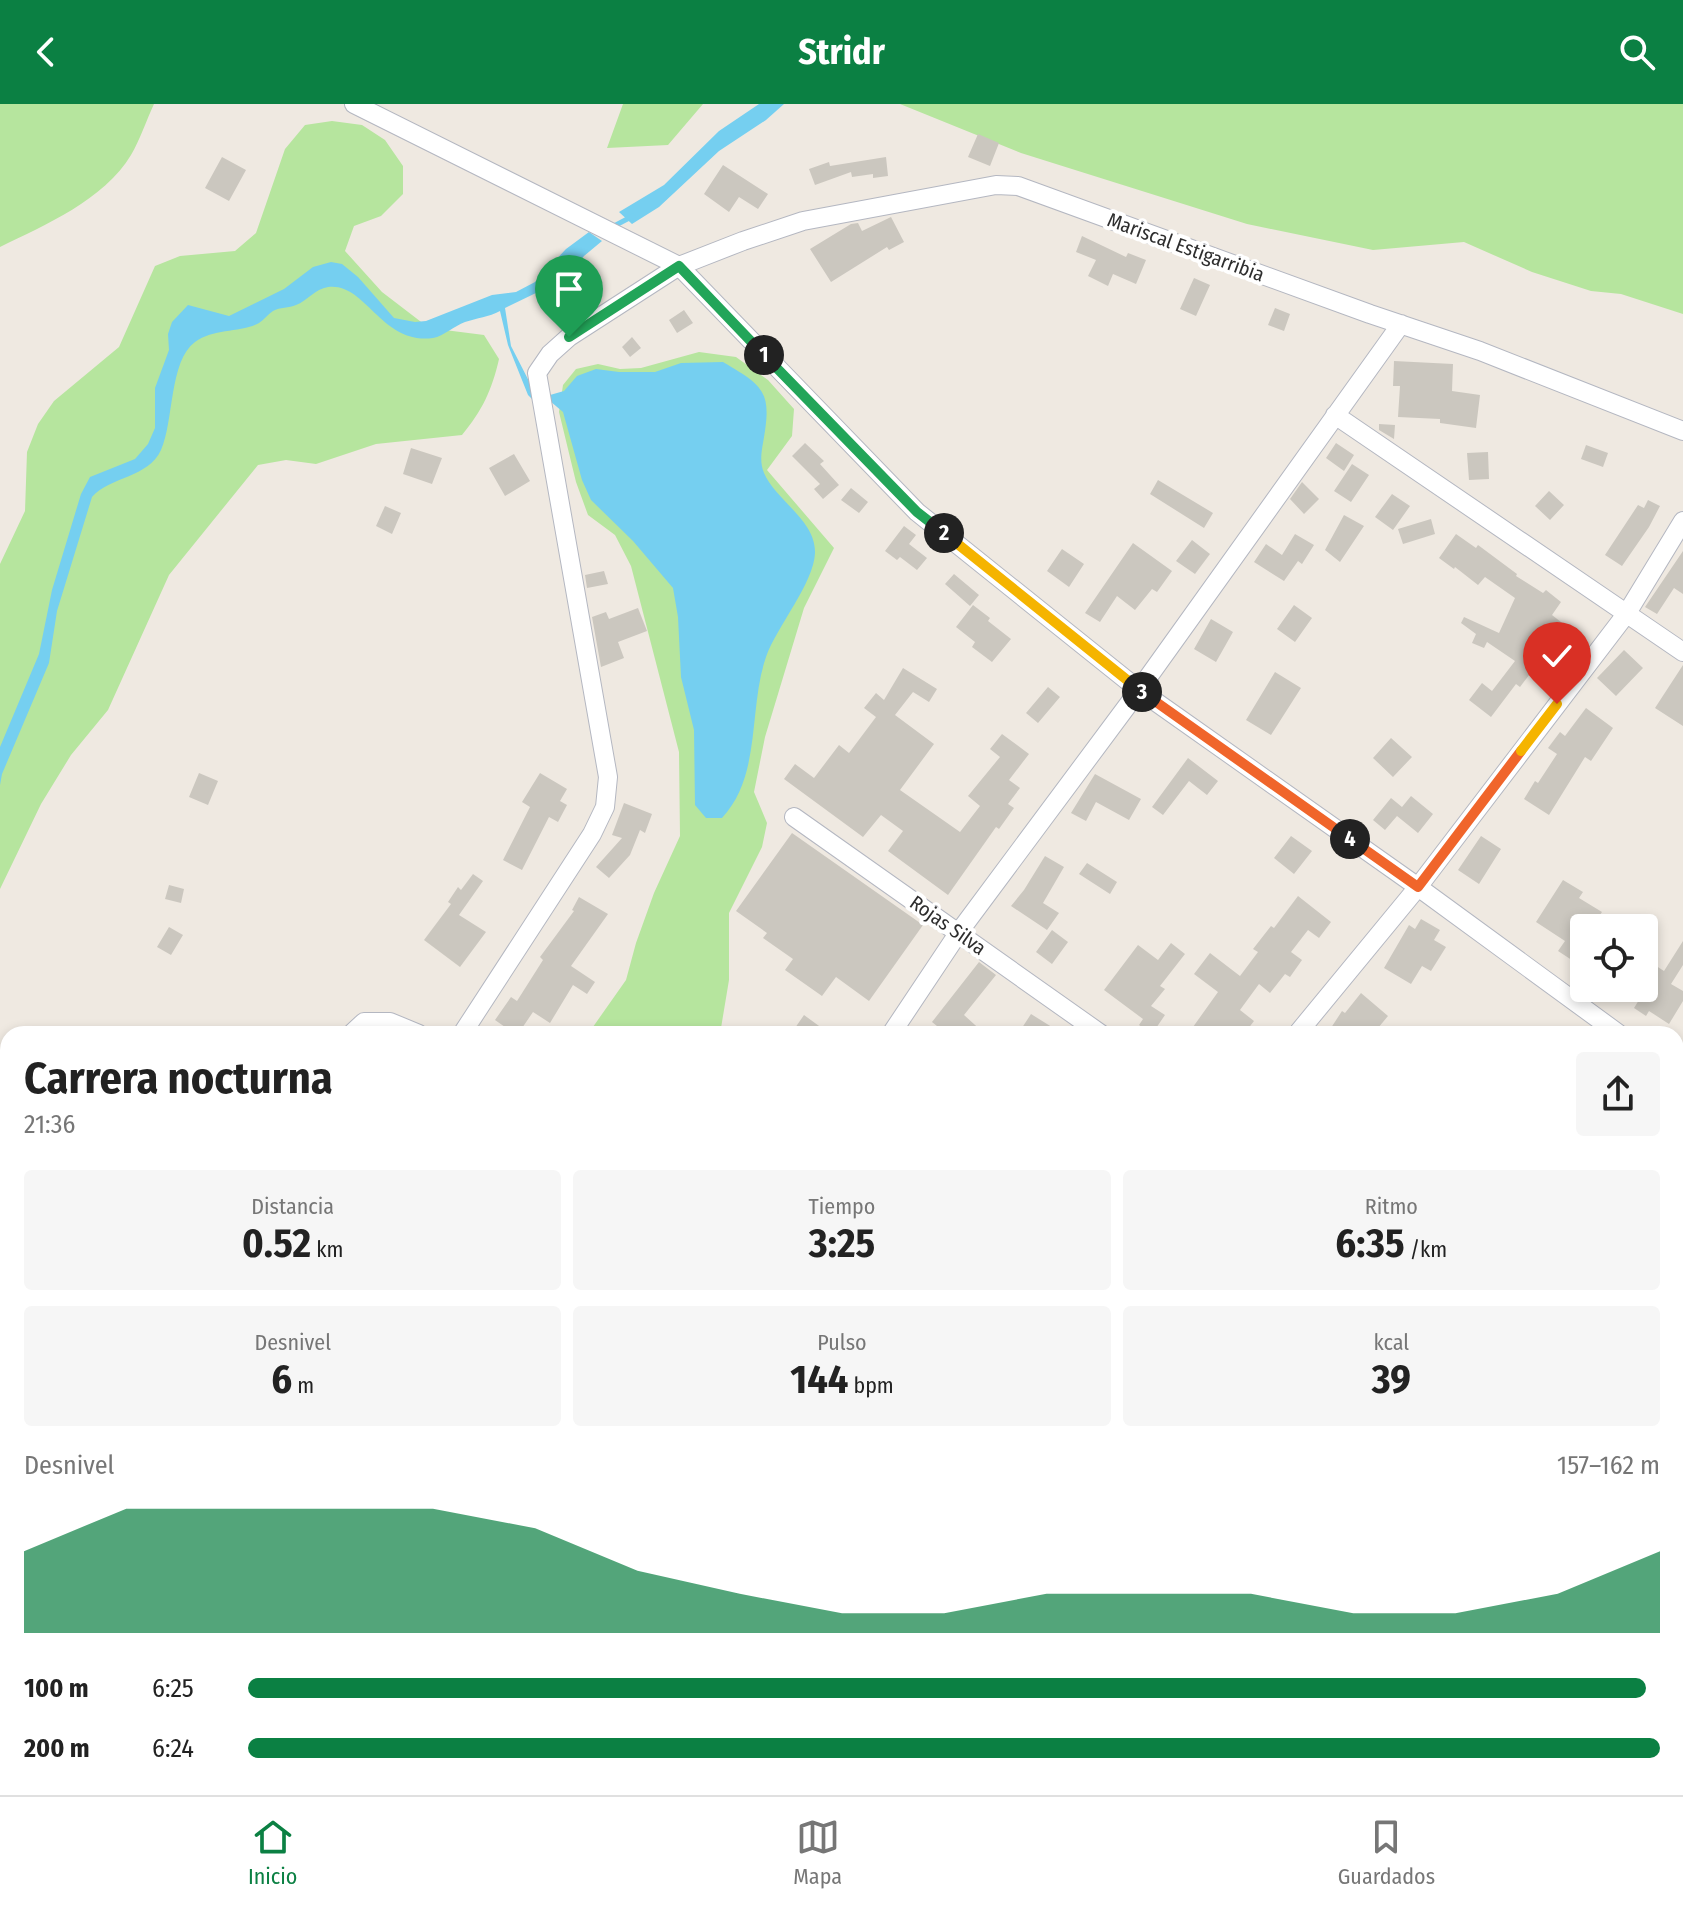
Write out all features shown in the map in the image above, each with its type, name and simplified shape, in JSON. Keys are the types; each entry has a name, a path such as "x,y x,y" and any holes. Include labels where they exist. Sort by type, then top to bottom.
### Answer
{"street":[{"path":"354,104 679,266 917,512 1139,690 1608,1026"},
{"name":"Mariscal Estigarribia","path":"467,1026 592,834 605,807 608,777 537,373 550,354 569,337 679,266 803,221 996,185 1018,186 1480,351 1683,431"},
{"path":"898,1026 959,932 1139,690 1401,324"},
{"path":"1335,415 1683,652"},
{"path":"1304,1026 1418,887 1627,613 1683,521"},
{"name":"Rojas Silva","path":"794,817 1090,1026"},
{"path":"360,1026 364,1022 390,1022 400,1026"}],"green space":[{"path":"0,104 154,104 131,155 105,185 72,210 0,247"},
{"path":"623,104 703,104 668,145 607,148"},
{"path":"900,104 1683,104 1683,314 1621,294 1591,291 1532,272 1464,242 1373,250 1247,224 1021,153"},
{"path":"332,121 362,125 385,140 403,166 403,194 381,216 354,226 345,251 382,292 429,328 484,335 499,359 481,409 462,435 376,444 316,464 286,460 258,465 169,575 108,710 71,755 41,804 0,889 0,564 25,511 27,452 38,424 54,401 119,347 155,266 180,256 235,251 256,233 285,149 305,125"},
{"path":"699,352 736,357 768,380 794,409 792,436 767,470 834,548 804,608 765,737 754,792 767,823 762,847 729,913 729,980 721,1026 594,1026 626,980 654,893 680,836 679,752 631,566 615,535 588,515 576,482 559,412 563,385 576,369 598,364 620,369 641,368"}],"water":[{"path":"759,104 784,104 766,120 719,151 659,207 632,224 619,212 664,185 719,131"},
{"path":"589,232 602,241 584,256 567,278 505,308 511,346 533,389 533,400 528,395 508,345 500,311 465,322 437,337 415,338 387,324 353,294 341,288 328,287 296,305 273,311 252,326 210,335 195,342 187,351 176,377 161,450 147,466 92,497 57,611 49,663 0,785 0,747 39,654 52,590 81,494 90,477 135,459 148,444 155,428 155,388 169,350 168,334 172,322 188,305 229,316 284,289 313,267 331,262 342,264 358,277 394,318 426,321 492,295 516,292 535,282 566,249"},
{"path":"723,362 749,378 762,393 767,413 761,455 763,469 777,493 809,531 815,553 802,591 766,657 743,782 735,801 722,818 706,818 695,805 694,730 681,677 673,588 633,541 591,500 582,480 563,412 550,401 550,395 564,391 577,376 596,369 655,372 681,363"}],"building":[{"path":"978,134 999,143 990,166 968,157"},
{"path":"222,157 246,170 229,201 205,188"},
{"path":"886,157 888,176 873,178 873,174 852,177 851,172 815,185 809,169 829,162 830,166"},
{"path":"723,165 768,194 758,209 739,197 729,212 704,194"},
{"path":"891,217 904,242 889,250 887,247 831,282 810,249 851,224 858,223 862,231"},
{"path":"1082,236 1126,257 1128,253 1146,260 1136,284 1113,274 1108,286 1088,276 1096,260 1076,252"},
{"path":"1194,278 1210,285 1196,316 1180,309"},
{"path":"1275,308 1290,314 1284,331 1268,325"},
{"path":"684,310 693,323 677,333 669,320"},
{"path":"632,337 641,348 630,357 622,347"},
{"path":"1394,361 1453,364 1452,391 1480,395 1476,428 1440,423 1440,419 1398,417 1400,386 1393,386"},
{"path":"1379,424 1395,425 1394,439 1379,430"},
{"path":"805,443 824,461 820,464 839,485 823,499 814,489 820,484 792,456"},
{"path":"1336,443 1354,455 1344,471 1326,458"},
{"path":"1586,445 1608,453 1603,467 1581,459"},
{"path":"411,448 442,458 432,484 403,474"},
{"path":"1488,452 1489,479 1469,480 1467,453"},
{"path":"514,454 530,481 505,496 489,468"},
{"path":"1352,464 1369,475 1351,502 1334,491"},
{"path":"1158,480 1213,513 1204,528 1150,494"},
{"path":"1302,482 1319,499 1304,514 1290,499"},
{"path":"851,488 868,502 859,513 841,500"},
{"path":"1549,491 1564,505 1550,520 1535,506"},
{"path":"1392,494 1410,506 1393,530 1375,517"},
{"path":"1648,500 1660,506 1622,566 1605,555 1638,505 1644,508"},
{"path":"385,506 401,513 392,534 376,526"},
{"path":"1344,515 1364,526 1340,562 1325,550"},
{"path":"1431,519 1435,534 1403,544 1398,529"},
{"path":"904,526 916,535 909,544 927,558 917,570 900,557 897,560 885,551"},
{"path":"1295,534 1314,545 1302,564 1298,561 1284,581 1254,562 1266,544 1282,555"},
{"path":"1456,534 1476,548 1478,545 1516,576 1543,593 1546,590 1561,602 1552,615 1575,633 1554,660 1545,654 1520,687 1516,684 1491,717 1469,700 1482,683 1492,691 1515,661 1487,642 1484,648 1472,643 1476,634 1461,623 1464,617 1499,633 1515,598 1485,577 1478,585 1439,558"},
{"path":"1192,540 1210,554 1195,574 1176,561"},
{"path":"1133,543 1172,571 1157,592 1152,589 1135,610 1117,596 1100,622 1085,613"},
{"path":"1062,549 1084,564 1069,587 1047,571"},
{"path":"1683,551 1683,594 1674,588 1657,614 1645,607"},
{"path":"604,571 608,584 587,588 585,575"},
{"path":"954,574 979,595 970,606 945,584"},
{"path":"973,605 1011,639 992,662 972,647 975,642 956,627"},
{"path":"1294,605 1312,618 1295,642 1277,629"},
{"path":"638,608 647,631 618,642 624,658 601,667 592,617 606,612 609,619"},
{"path":"1211,619 1233,632 1216,662 1194,649"},
{"path":"1624,650 1643,668 1616,696 1597,678"},
{"path":"1683,665 1683,726 1655,708"},
{"path":"903,668 937,689 929,702 913,692 895,715 934,744 900,790 960,832 980,806 968,796 1000,757 990,749 1002,734 1029,754 1009,780 1020,788 1008,804 1014,808 999,829 996,827 948,895 888,851 903,831 881,815 863,837 784,779 795,764 814,778 839,745 849,753 876,717 864,708 876,693 884,700"},
{"path":"1275,672 1301,688 1271,735 1246,720"},
{"path":"1048,687 1060,697 1038,723 1026,713"},
{"path":"1586,708 1613,728 1591,761 1585,757 1549,815 1524,799 1557,754 1548,748 1560,732 1565,736"},
{"path":"1391,738 1412,757 1393,777 1373,758"},
{"path":"1188,758 1218,781 1207,795 1189,781 1163,815 1152,807"},
{"path":"199,773 218,781 208,805 189,797"},
{"path":"540,773 567,789 560,801 567,805 558,822 549,817 522,870 503,860 530,807 522,802"},
{"path":"1095,774 1141,799 1129,820 1096,802 1086,821 1071,813"},
{"path":"1411,796 1433,814 1418,833 1397,816 1385,830 1373,820 1391,798 1402,807"},
{"path":"624,803 652,814 645,833 640,830 630,855 609,878 596,867 622,838 612,835"},
{"path":"792,833 923,925 869,1001 836,977 822,996 785,970 793,959 763,938 767,933 736,911"},
{"path":"1291,836 1312,851 1294,874 1274,858"},
{"path":"1481,836 1501,849 1479,884 1458,870"},
{"path":"1045,856 1064,867 1043,903 1059,913 1047,930 1011,906"},
{"path":"1087,863 1117,882 1110,894 1079,874"},
{"path":"473,874 483,881 459,915 486,932 460,967 424,940 451,904 448,902 458,887 461,890"},
{"path":"1563,880 1583,892 1579,898 1602,912 1570,914 1570,959 1558,951 1565,941 1536,922"},
{"path":"169,885 184,889 181,903 165,899"},
{"path":"1298,896 1331,922 1319,938 1308,930 1291,952 1302,960 1290,977 1285,974 1270,993 1259,984 1240,1010 1254,1021 1250,1026 1194,1026 1218,992 1194,974 1210,953 1240,976 1258,952 1253,949 1271,926 1274,928"},
{"path":"579,897 608,914 571,966 595,982 587,994 573,985 550,1023 533,1012 523,1026 504,1026 495,1020 511,997 517,1001 543,960 540,957"},
{"path":"1421,919 1440,930 1434,940 1446,947 1431,971 1422,966 1411,984 1384,968 1409,925 1415,929"},
{"path":"169,927 183,935 171,955 157,947"},
{"path":"1052,930 1068,942 1052,964 1036,952"},
{"path":"1683,941 1683,965 1671,984 1683,991 1683,1001 1669,1024 1649,1011 1646,1016 1634,1008 1638,1002 1658,1002 1658,967 1664,971"},
{"path":"1171,943 1185,954 1160,986 1165,989 1151,1006 1165,1015 1157,1026 1140,1026 1143,1019 1104,990 1138,945 1158,960"},
{"path":"979,962 996,975 964,1015 976,1026 937,1026 932,1022"},
{"path":"1361,993 1388,1016 1380,1026 1332,1026 1342,1011 1345,1013"},
{"path":"1031,1014 1050,1026 1023,1026"},
{"path":"804,1015 819,1026 796,1026"}],"waterway":[{"path":"614,226 633,216"}],"route":[{"path":"569,337 679,266 917,512 1139,690 1418,887 1557,704"}]}
